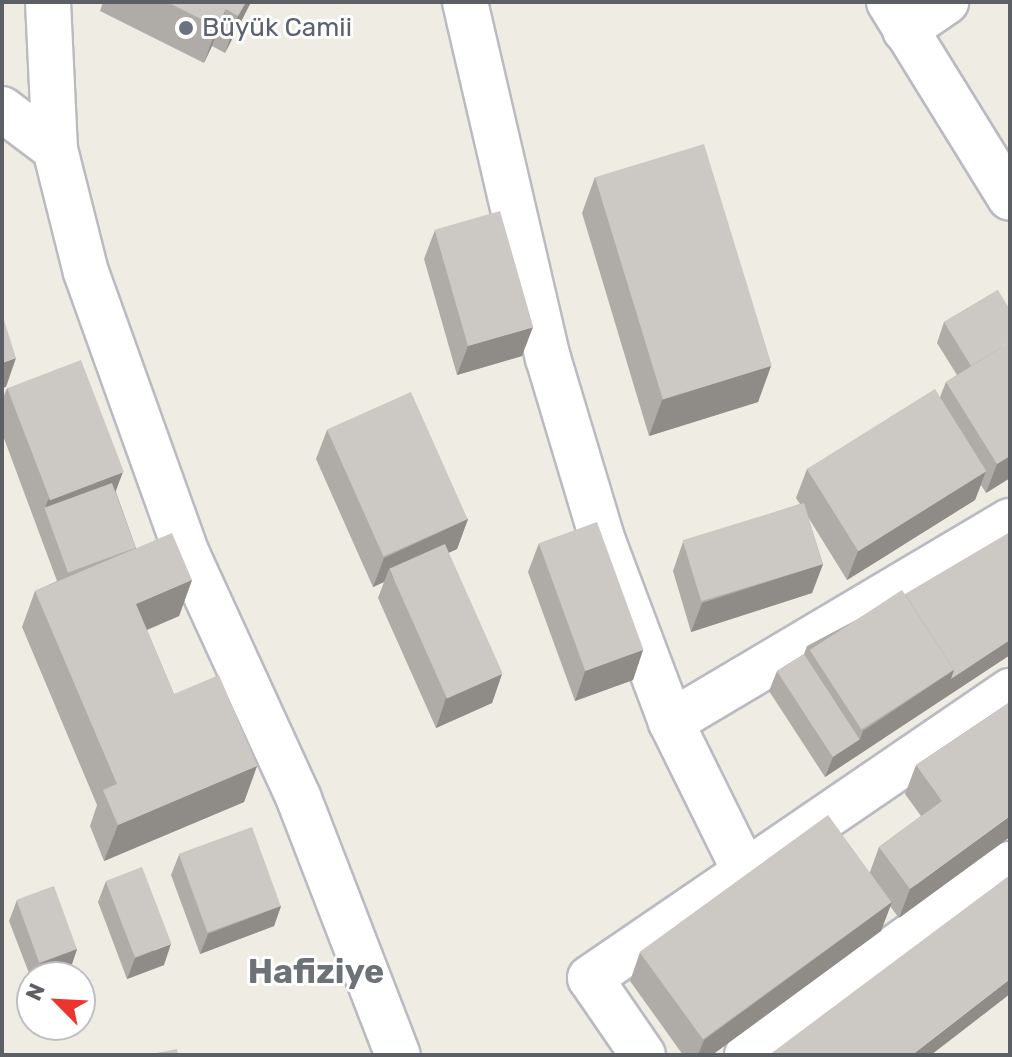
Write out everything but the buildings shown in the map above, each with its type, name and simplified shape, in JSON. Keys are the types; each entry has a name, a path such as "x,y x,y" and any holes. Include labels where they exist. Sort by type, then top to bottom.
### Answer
{"street":[{"path":"48,2 55,149 86,272 149,456 299,799 398,1055"},
{"path":"465,2 574,452 671,722 744,870"},
{"path":"946,2 897,16 1010,198"},
{"path":"2,109 55,149"},
{"path":"671,722 1010,521"},
{"path":"643,1055 590,978 1010,691"},
{"path":"747,1055 1010,864"}],"place":[{"name":"Büyük Camii","path":"186,28"}],"district":[{"name":"Hafiziye","path":"316,972"}]}
